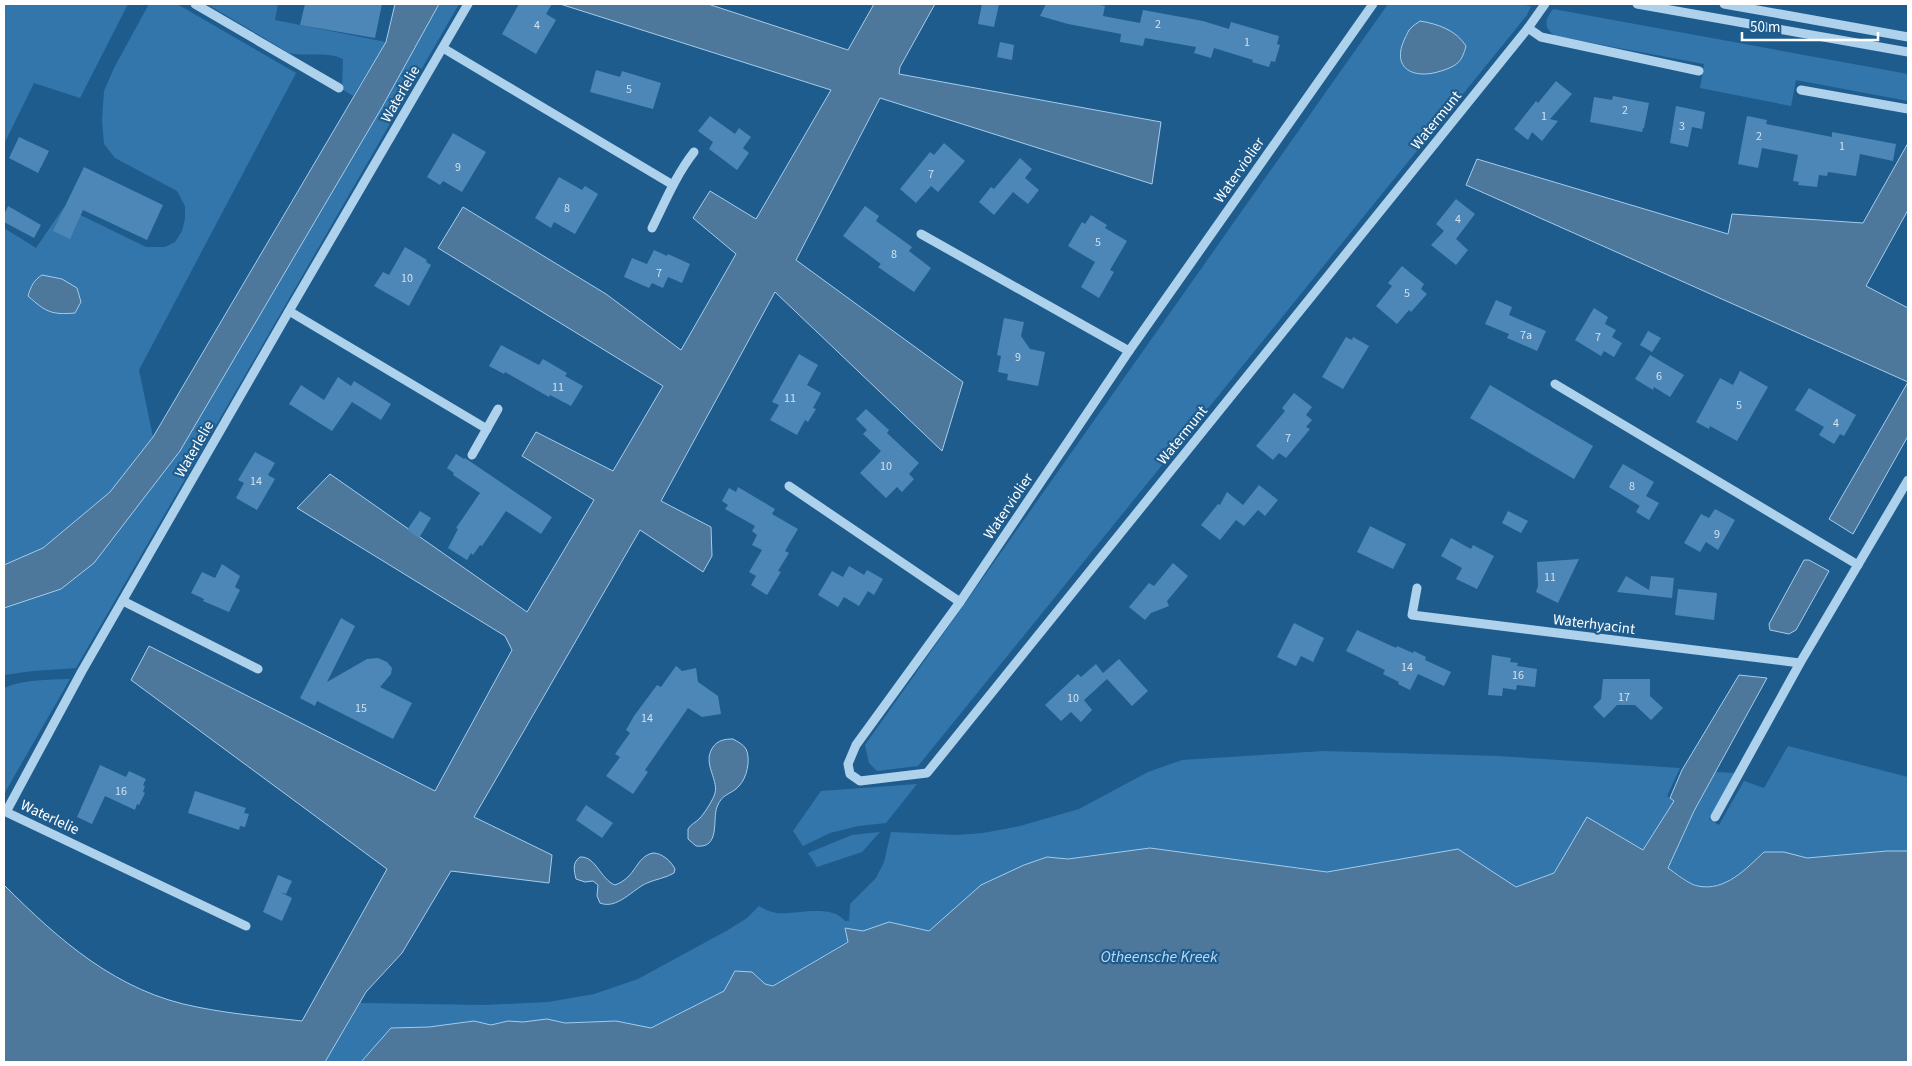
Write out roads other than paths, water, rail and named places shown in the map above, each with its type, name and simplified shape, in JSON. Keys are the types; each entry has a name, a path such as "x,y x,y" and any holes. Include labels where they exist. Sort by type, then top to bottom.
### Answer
{"street":[{"path":"195,4 339,88"},
{"name":"Waterlelie","path":"246,926 6,812 123,601 468,4"},
{"name":"Waterviolier","path":"856,745 960,602 1129,351 1370,4"},
{"name":"Watermunt","path":"856,745 848,764 850,774 860,781 927,773 1528,28 1545,4"},
{"path":"1637,4 1908,52"},
{"path":"1724,4 1908,37"},
{"path":"1528,28 1541,37 1700,71"},
{"path":"443,48 673,185"},
{"path":"1801,90 1908,109"},
{"path":"652,228 684,165 694,152"},
{"path":"920,234 1129,351"},
{"path":"289,311 486,429"},
{"path":"1555,384 1858,565"},
{"path":"472,455 498,409"},
{"path":"1715,817 1800,663 1908,480"},
{"path":"789,486 960,602"},
{"name":"Waterhyacint","path":"1417,588 1412,615 1800,663"},
{"path":"123,601 258,669"}],"water":[{"path":"395,4 439,4 381,109 180,451 94,563 61,589 4,608 4,565 43,548 110,492 153,437 386,42"},
{"path":"560,4 708,4 848,50 874,4 935,4 900,67 899,74 1161,122 1152,184 880,98 796,260 963,382 942,451 775,292 661,501 711,527 712,556 703,572 640,530 474,817 552,855 549,883 451,871 402,953 366,992 325,1062 4,1062 4,885 68,944 115,976 141,989 168,1000 197,1007 302,1021 387,869 131,680 149,646 435,791 512,650 505,636 297,508 330,474 527,612 594,500 522,456 536,432 613,471 663,386 438,248 463,207 606,294 681,350 736,254 693,218 710,191 756,219 831,90"},
{"path":"1420,21 1446,29 1462,40 1466,46 1463,56 1458,63 1447,69 1431,73 1414,73 1407,70 1400,58 1401,49 1409,30"},
{"path":"1908,143 1908,210 1866,286 1908,308 1908,382 1466,185 1477,159 1728,234 1732,214 1863,223"},
{"path":"42,275 62,279 77,288 81,302 75,313 54,313 44,309 28,296 33,284"},
{"path":"1908,382 1908,436 1853,534 1829,519"},
{"path":"1804,560 1809,560 1829,571 1796,630 1789,634 1770,630 1769,624"},
{"name":"Otheensche Kreek","path":"1739,675 1767,678 1694,811 1668,868 1691,883 1708,887 1726,882 1735,877 1764,852 1784,852 1807,858 1908,851 1908,1062 361,1062 391,1028 429,1027 474,1021 491,1025 508,1021 523,1022 547,1019 565,1023 616,1021 651,1028 724,991 735,971 752,972 765,984 773,986 848,942 845,928 863,931 889,922 929,931 981,885 1024,865 1047,857 1068,859 1150,848 1327,872 1458,849 1516,887 1554,873 1587,817 1643,850 1674,801 1670,798 1682,770"},
{"path":"733,739 742,744 746,749 748,763 746,773 742,783 719,802 714,832 709,843 704,846 696,846 688,839 688,829 705,811 713,799 715,790 709,760 710,753 719,741"},
{"path":"653,853 660,854 669,860 675,869 674,873 647,883 613,904 600,903 597,896 598,885 593,881 585,882 576,879 575,864 580,857 590,860 605,878 615,885 628,877 647,855"}]}
